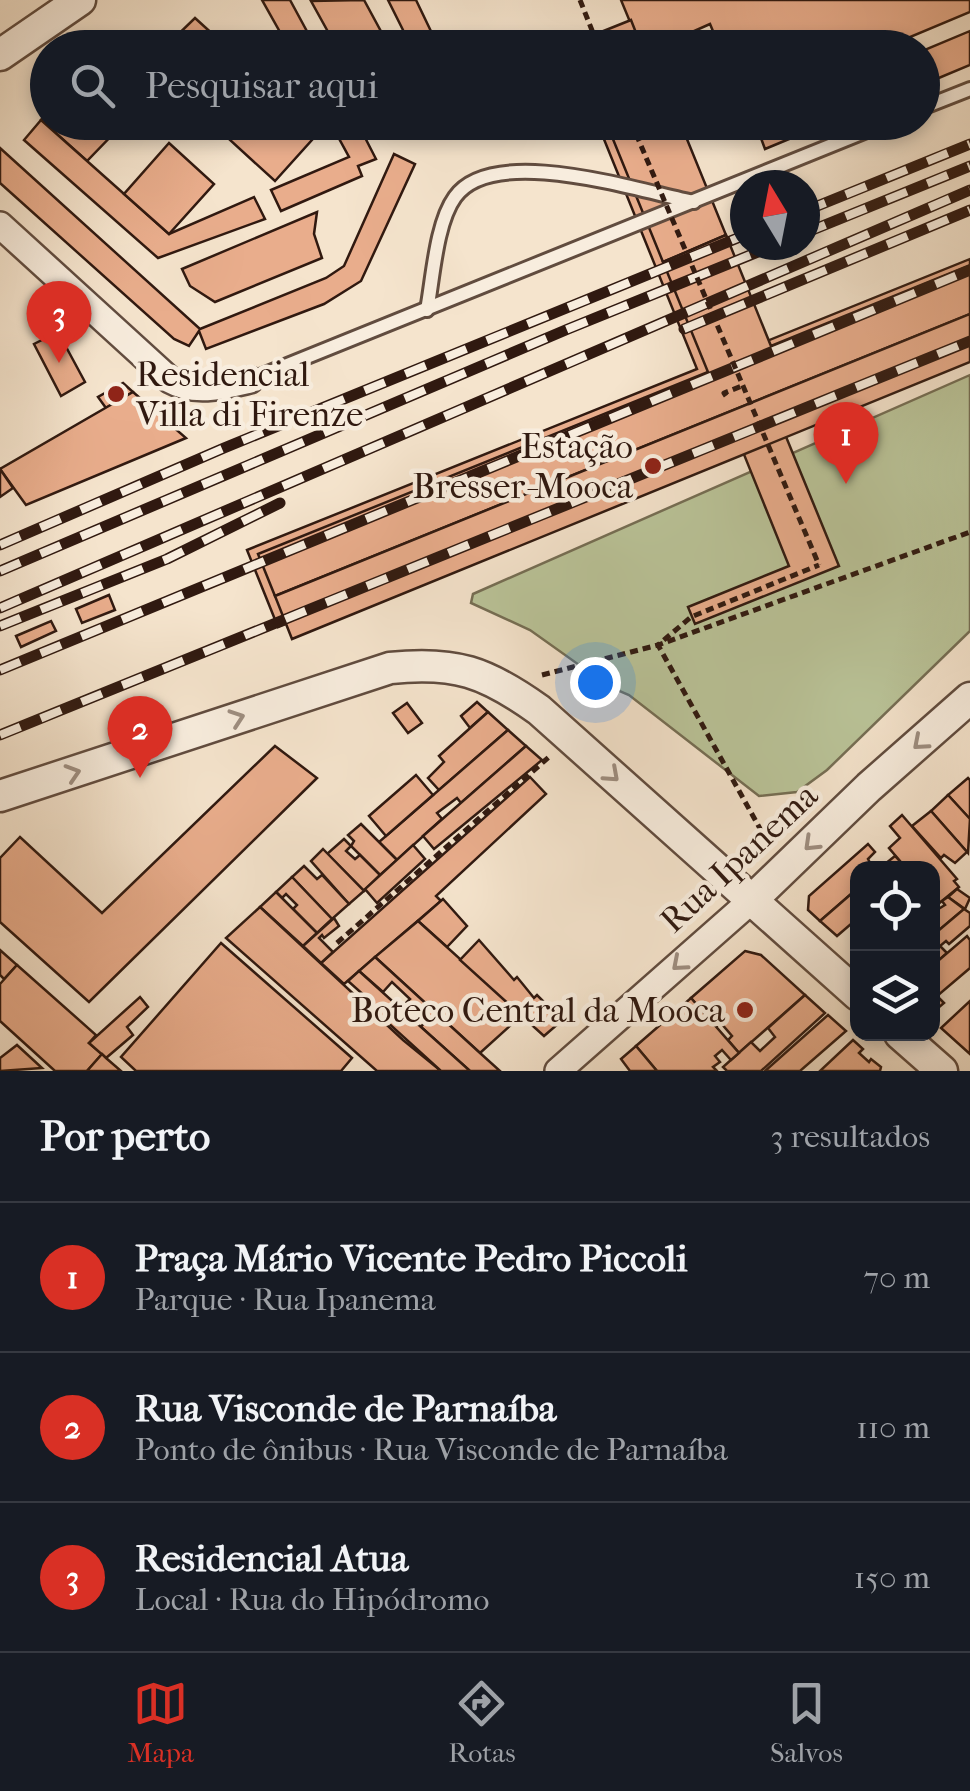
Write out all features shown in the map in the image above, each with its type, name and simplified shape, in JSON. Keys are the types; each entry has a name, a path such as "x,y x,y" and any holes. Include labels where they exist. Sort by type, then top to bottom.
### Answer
{"street":[{"path":"36,30 80,0"},
{"path":"0,55 30,34"},
{"path":"0,225 170,380 200,388 250,380"},
{"path":"0,796 390,668 430,664 461,669 504,685 538,710 850,988"},
{"name":"Rua Ipanema","path":"558,1071 752,900 970,698"},
{"path":"908,1041 942,1071"}],"lane":[{"path":"940,100 970,88"},
{"path":"250,380 846,140"},
{"path":"427,310 443,223 456,196 480,177 516,170 555,173 696,202"}],"path":[{"path":"580,0 592,30"},
{"path":"638,140 819,565 692,616 658,644"},
{"path":"726,396 724,393 742,386"},
{"path":"504,685 658,644 970,532"},
{"path":"658,644 784,870"},
{"path":"337,943 571,738"}],"green space":[{"path":"970,375 970,631 827,770 797,792 759,796 629,695 610,687 530,630 471,603 473,594"}],"building":[{"path":"262,0 290,0 306,30 279,30"},
{"path":"364,0 380,30 327,30 311,1"},
{"path":"388,0 416,0 430,30 403,30"},
{"path":"621,0 970,0 970,12 927,30 712,30 710,24 696,30 633,29"},
{"path":"195,18 208,30 183,30"},
{"path":"631,20 635,30 606,30"},
{"path":"970,31 970,65 940,78 940,44"},
{"path":"30,133 30,140 63,140 169,234 254,197 265,219 158,258 24,140"},
{"path":"63,140 107,140 87,161"},
{"path":"230,140 312,140 275,181"},
{"path":"340,140 366,140 376,159 358,166 362,176 281,211 271,190 349,157"},
{"path":"604,140 679,140 762,343 970,259 970,351 782,427 839,566 695,624 688,607 789,566 739,442 278,627 247,550 697,369"},
{"path":"613,140 687,140 726,235 663,262"},
{"path":"762,140 787,140 765,149"},
{"path":"169,143 214,184 169,234 124,194"},
{"path":"0,148 200,329 326,278 344,266 394,154 415,164 361,281 324,304 206,349 199,331 189,346 174,339 0,183"},
{"path":"317,212 314,234 322,258 215,302 190,286 182,269"},
{"path":"726,235 730,260 736,260 771,346 970,265 970,314 275,596 258,554 708,372 663,262"},
{"name":"Estação Bresser-Mooca","path":"970,314 970,362 292,639 275,596"},
{"path":"58,332 85,382 61,396 34,344"},
{"name":"Residencial Villa di Firenze","path":"123,383 133,392 106,408 98,397"},
{"path":"133,392 186,438 26,505 0,469"},
{"path":"0,469 13,488 0,497"},
{"path":"109,595 115,610 82,623 76,609"},
{"path":"51,621 56,631 21,647 16,636"},
{"path":"477,702 488,712 470,728 461,716"},
{"path":"407,703 422,723 408,733 393,713"},
{"path":"488,712 508,730 439,790 428,778 444,762 439,756"},
{"path":"508,730 526,746 461,803 457,798 437,813 442,819 397,860 379,842"},
{"path":"275,746 317,778 89,1002 0,922 0,858 20,837 102,913"},
{"path":"526,746 542,760 434,849 423,836"},
{"path":"416,775 433,795 386,836 369,816"},
{"path":"530,777 546,794 436,896 441,901 344,984 321,963"},
{"path":"970,780 970,819 948,795"},
{"path":"948,795 970,819 968,853 931,811"},
{"path":"931,811 967,852 955,863 944,855 941,858 912,826"},
{"path":"902,815 957,879 954,881 959,887 940,903 940,861 900,861 889,848 900,838 890,826"},
{"path":"361,824 397,860 380,875 351,846 354,841 348,835"},
{"path":"344,839 351,846 346,851 355,859 360,855 380,875 364,891 327,854"},
{"path":"868,844 875,852 869,861 850,861 850,895 820,921 808,910 809,896"},
{"path":"413,845 425,859 377,903 365,889"},
{"path":"323,849 364,891 349,904 311,861"},
{"path":"304,866 317,879 322,875 349,904 332,919 292,877"},
{"path":"292,877 332,919 317,933 293,909 297,905 286,894 282,898 276,892"},
{"path":"957,889 970,898 965,909 948,897"},
{"path":"276,892 317,933 303,946 260,907"},
{"path":"850,895 850,925 837,936 820,921"},
{"path":"948,897 964,909 940,929 940,908 945,905 942,901"},
{"path":"443,899 467,926 447,947 418,921"},
{"path":"260,907 441,1071 377,1071 226,938"},
{"path":"964,909 970,913 970,926 949,944 946,941 940,946 940,929"},
{"path":"334,918 339,926 319,938 333,952 321,963 303,946"},
{"path":"418,921 522,1015 480,1053 375,957"},
{"path":"967,936 970,940 970,968 940,993 940,959"},
{"path":"479,940 514,980 517,977 553,1015 558,1009 566,1017 544,1036 460,960"},
{"path":"221,943 352,1058 341,1071 136,1071 121,1057"},
{"path":"0,950 17,965 4,979 0,975"},
{"name":"Boteco Central da Mooca","path":"745,951 761,955 805,995 739,1053 720,1022 716,1027 691,998"},
{"path":"375,957 500,1071 470,1071 421,1027 424,1023 405,1004 410,999 392,982 383,992 359,971"},
{"path":"17,965 96,1035 89,1043 102,1054 87,1071 55,1071 0,1021 0,984"},
{"path":"359,971 470,1071 441,1071 363,1000 366,997 348,981"},
{"path":"805,995 825,1013 761,1071 727,1071 723,1067 751,1042 760,1051 775,1037 768,1028"},
{"path":"140,997 148,1007 127,1027 133,1035 106,1058 89,1043"},
{"path":"691,998 739,1053 731,1060 722,1050 715,1056 720,1062 713,1067 717,1071 657,1071 636,1046"},
{"path":"970,1001 970,1054 941,1028"},
{"path":"828,1015 846,1031 800,1071 765,1071"},
{"path":"852,1041 863,1049 859,1053 869,1062 871,1059 881,1067 880,1071 820,1071"},
{"path":"17,1045 42,1068 0,1071 0,1058"},
{"path":"636,1046 657,1071 630,1071 621,1059"},
{"path":"102,1054 106,1058 121,1071 87,1071"}],"railway":[{"path":"820,205 970,144"},
{"path":"820,227 970,166"},
{"path":"0,608 970,190"},
{"path":"684,329 970,210"},
{"path":"0,545 224,448 730,241"},
{"path":"0,571 738,260"},
{"path":"0,670 970,270"},
{"path":"0,735 970,341"},
{"path":"0,626 167,559 280,503"}],"place":[{"name":"Residencial Atua","path":"59,363"},
{"name":"Residencial Villa di Firenze","path":"116,394"},
{"name":"Estação Bresser-Mooca","path":"653,466"},
{"name":"Praça Mário Vicente Pedro Piccoli","path":"846,484"},
{"name":"Rua Visconde de Parnaíba","path":"140,778"},
{"name":"Boteco Central da Mooca","path":"745,1010"}]}
